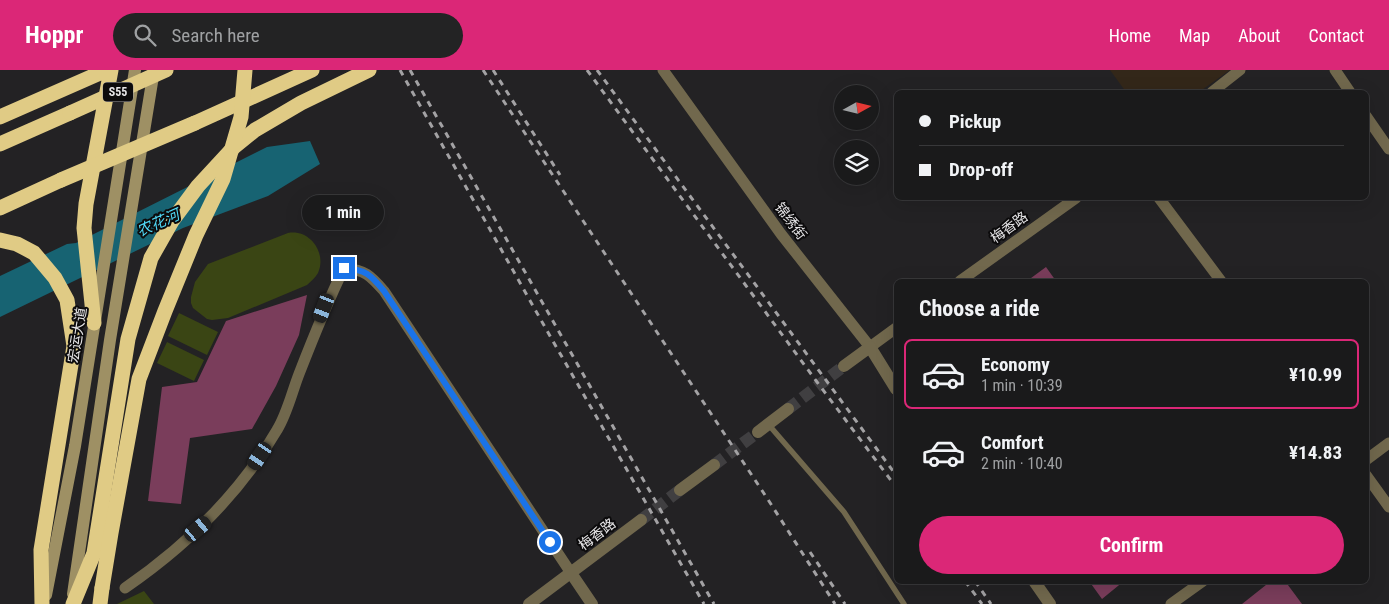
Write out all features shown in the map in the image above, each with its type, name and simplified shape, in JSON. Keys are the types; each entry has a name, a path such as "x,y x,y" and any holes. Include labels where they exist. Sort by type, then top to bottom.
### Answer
{"highway":[{"name":"S55","path":"0,118 107,70"},
{"path":"94,323 96,274 84,228 86,204 112,70"},
{"name":"S55","path":"0,144 166,70"},
{"path":"100,604 139,379 196,235 223,179 241,117 245,70"},
{"path":"0,208 312,70"},
{"path":"72,604 94,553 128,339 151,258 172,221 198,186 234,147 255,130 301,102 369,70"},
{"path":"3,240 34,254 56,278 67,300 74,346 41,550 43,604"}],"main road":[{"path":"96,274 110,220 135,70"},
{"path":"72,604 154,70"},
{"name":"宏运大道","path":"43,604 75,446 94,323"}],"street":[{"name":"锦绣街","path":"663,70 781,234 870,347 894,386"},
{"path":"1215,90 1240,70"},
{"path":"1335,70 1349,90"},
{"path":"1369,120 1389,149"},
{"name":"梅香路","path":"963,279 1073,200"},
{"path":"1161,200 1220,279"},
{"path":"125,588 148,572 209,520 242,484 278,429 324,308 344,268 359,269 372,277 384,291 592,604"},
{"path":"844,366 894,329"},
{"path":"763,428 788,409"},
{"path":"1369,458 1389,443"},
{"path":"680,490 714,465"},
{"path":"1369,480 1389,507"},
{"name":"梅香路","path":"528,604 641,520"},
{"path":"1036,584 1050,604"},
{"path":"1171,604 1199,584"}],"lane":[{"path":"763,428 844,512 904,604"}],"shaded area":[{"path":"1110,70 1230,70 1202,90 1125,90"}],"green space":[{"path":"288,233 303,235 315,244 318,250 320,265 318,273 307,285 228,318 207,319 193,308 191,297 195,282 208,264"},
{"path":"179,313 218,332 207,355 168,336"},
{"path":"167,342 204,360 194,381 157,363"},
{"path":"144,591 154,604 117,604"}],"water":[{"name":"农花河","path":"310,141 320,164 268,196 183,228 0,317 0,276 67,244 76,243 267,147"}],"building":[{"path":"1046,267 1055,279 1030,279"},
{"path":"307,295 299,335 276,386 252,429 190,438 181,504 148,501 162,387 197,382 226,321"},
{"path":"1091,584 1120,584 1102,599"},
{"path":"1267,584 1287,584 1302,604 1242,604"}],"tunnel":[{"path":"788,409 844,366"},
{"path":"714,465 758,432"},
{"path":"641,520 680,490"}],"railway":[{"path":"400,70 704,604"},
{"path":"410,70 714,604"},
{"path":"483,70 767,498 835,604"},
{"path":"493,70 560,175"},
{"path":"587,70 894,484"},
{"path":"597,70 894,472"},
{"path":"810,552 845,604"},
{"path":"967,584 982,604"},
{"path":"977,584 991,604"}],"route":[{"path":"344,268 359,269 372,277 384,291 550,542"}]}
